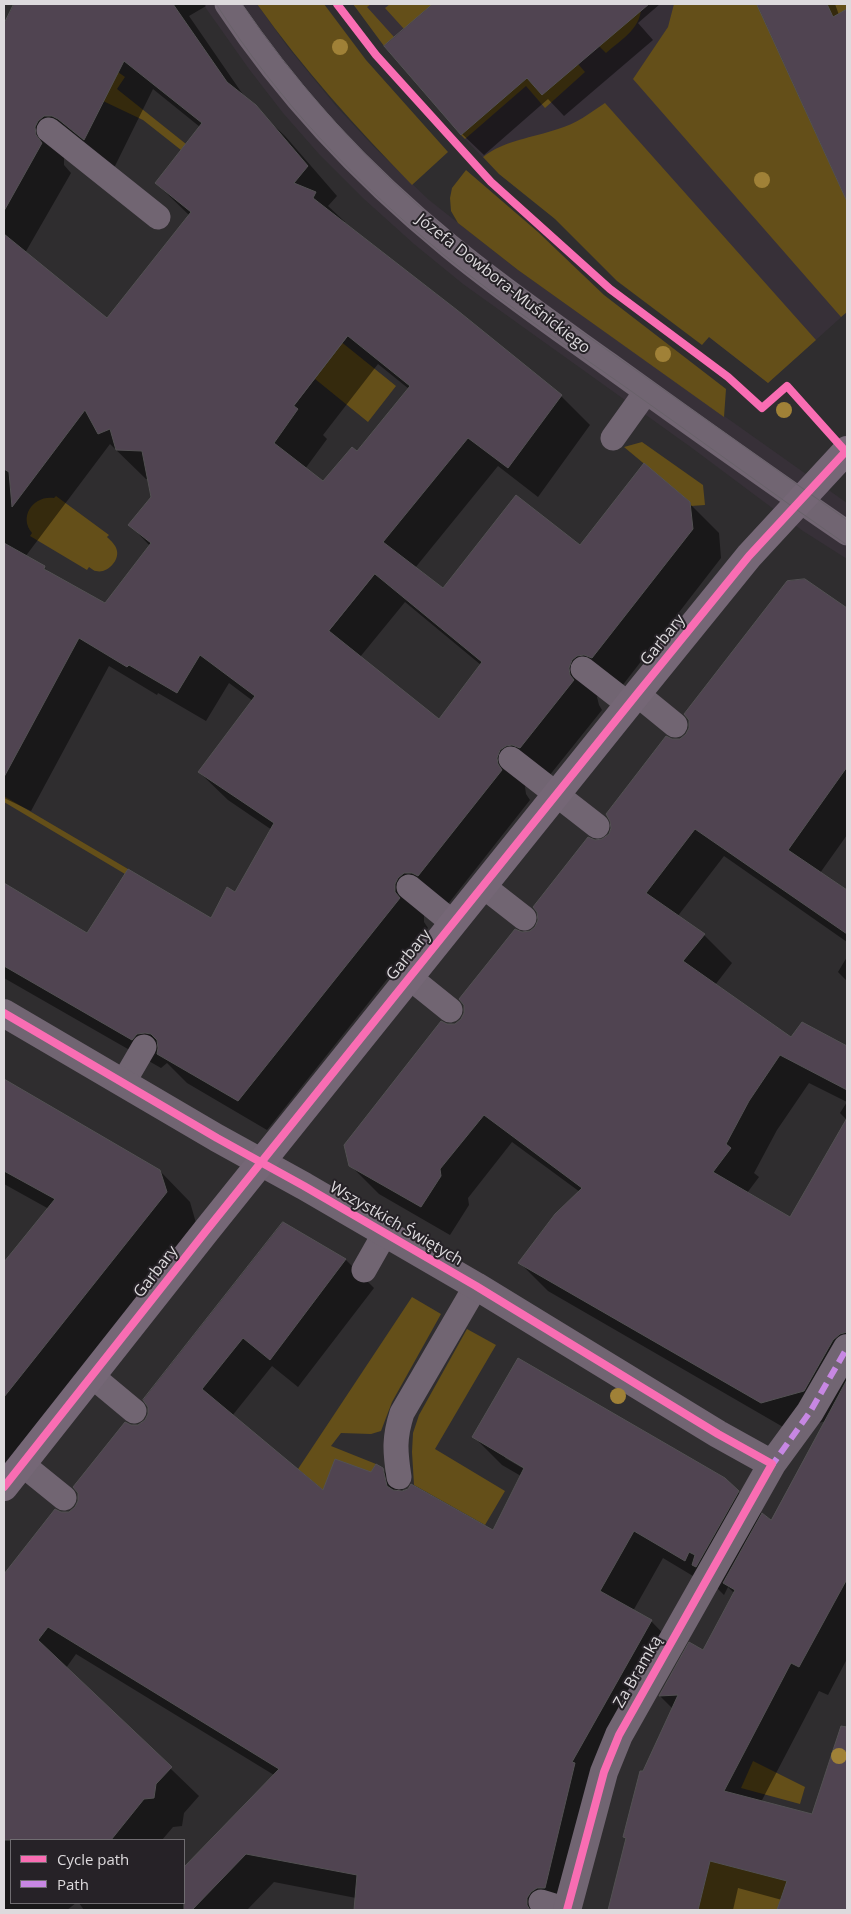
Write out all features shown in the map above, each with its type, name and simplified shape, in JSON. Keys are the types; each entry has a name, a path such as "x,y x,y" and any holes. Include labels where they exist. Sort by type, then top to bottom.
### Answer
{"street":[{"name":"Garbary","path":"4,1487 632,699 749,556 847,450"},
{"name":"Wszystkich Świętych","path":"4,1013 476,1286 709,1428 772,1464"},
{"name":"Za Bramką","path":"567,1910 604,1772 619,1735 772,1464 810,1412 847,1348"}],"lane":[{"name":"Józefa Dowbora-Muśnickiego","path":"227,4 298,98 352,156 431,232 470,263 646,392 847,533"},
{"path":"49,130 158,217"},
{"path":"613,438 646,392"},
{"path":"583,669 675,725"},
{"path":"511,759 597,826"},
{"path":"483,886 524,918"},
{"path":"409,887 453,922"},
{"path":"409,977 450,1010"},
{"path":"123,1083 144,1047"},
{"path":"364,1270 385,1233"},
{"path":"399,1477 396,1457 396,1433 402,1413 476,1286"},
{"path":"92,1376 134,1411"},
{"path":"22,1464 64,1498"},
{"path":"541,1902 567,1910"}],"shaded area":[{"path":"203,4 257,4 287,46 336,106 376,149 429,200 518,270 847,503 847,559 803,531 692,448 463,284 414,244 364,199 319,154 283,113"},
{"path":"257,4 324,4 366,60 448,152 412,185 331,97 293,52"},
{"path":"353,4 757,4 847,201 847,312 768,383 499,174 461,135 384,46"},
{"path":"353,4 371,4 367,7 394,37 384,46"},
{"path":"390,4 433,4 404,29 385,8"},
{"path":"621,4 641,4 639,19 630,32 606,53 599,46 632,18"},
{"path":"674,4 757,4 847,201 847,312 841,317 633,79 668,27"},
{"path":"827,4 847,4 847,9 833,17"},
{"path":"578,64 585,72 545,108 526,86 465,139 461,135 527,78 542,95"},
{"path":"118,72 125,77 117,89 186,144 181,150 143,120 103,101"},
{"path":"605,103 816,340 768,383 709,337 702,345 617,281 555,219 499,174 483,157 491,151 510,143 565,127 583,118"},
{"path":"466,170 538,232 604,295 726,389 724,417 518,270 458,223 451,211 450,198 452,188"},
{"path":"247,266 396,386 368,422 219,301"},
{"path":"642,442 703,485 705,505 691,506 690,502 624,447"},
{"path":"56,496 109,535 107,537 116,547 117,555 114,563 108,569 94,571 89,567 87,570 30,536 32,533 27,520 30,508 40,500"},
{"path":"4,796 128,869 125,874 4,802"},
{"path":"412,1297 441,1314 392,1402 381,1431 371,1434 341,1433 331,1446 376,1464 348,1511 298,1469"},
{"path":"467,1329 496,1345 435,1449 505,1491 485,1525 414,1485 413,1433 419,1415"},
{"path":"753,1761 805,1787 800,1804 741,1788"},
{"path":"710,1861 787,1881 777,1910 698,1910"}],"building":[{"path":"14,4 173,4 227,82 256,105 308,166 294,183 316,192 313,198 457,310 562,395 508,468 468,438 383,542 443,588 516,495 580,545 644,463 690,502 693,529 592,658 584,655 577,656 572,660 569,668 570,675 574,680 520,748 512,745 500,750 497,758 502,770 418,876 412,873 404,873 398,878 395,884 395,892 400,898 238,1101 157,1054 157,1040 151,1034 137,1034 132,1040 4,966 4,883 87,933 128,869 211,918 227,887 235,892 274,823 198,772 255,696 200,655 177,693 129,665 127,667 79,638 4,777 4,543 45,566 44,569 105,603 151,543 128,525 151,497 142,451 116,450 110,429 98,434 85,410 12,507 9,472 4,469 4,234 107,318 191,212 155,183 202,123 124,61 84,140 52,116 44,116 38,121 35,127 36,135 42,143 4,211 4,24","holes":["348,336 410,386 357,451 352,447 323,481 274,443 298,409 294,406","375,574 482,662 439,719 329,631"]},
{"path":"433,4 649,4 542,95 527,78 461,135 384,46"},
{"path":"757,4 827,4 833,17 847,9 847,201"},
{"path":"805,579 847,608 847,767 788,850 847,890 847,934 695,829 646,893 705,934 683,961 791,1037 802,1022 847,1046 847,1090 780,1055 749,1101 726,1144 731,1148 713,1172 790,1217 847,1118 847,1332 840,1334 833,1340 804,1391 761,1403 518,1263 555,1214 582,1188 484,1115 440,1169 441,1176 421,1207 349,1166 344,1145 441,1021 447,1024 455,1024 461,1019 464,1013 464,1005 459,999 515,929 522,932 530,931 535,927 538,920 537,912 533,907 588,837 595,840 602,839 609,834 611,828 610,821 606,814 666,736 672,739 680,739 686,734 689,728 689,720 684,714 787,581"},
{"path":"4,1079 160,1170 167,1192 4,1397 4,1262 55,1199 4,1171"},
{"path":"283,1222 346,1259 270,1360 243,1338 202,1389 323,1490 335,1459 371,1472 376,1464 383,1468 387,1486 393,1490 402,1491 408,1489 411,1484 493,1530 524,1468 472,1437 518,1358 725,1478 739,1491 696,1567 692,1565 695,1555 689,1552 685,1561 634,1531 600,1591 652,1620 572,1762 575,1763 545,1888 537,1888 531,1892 527,1898 527,1905 530,1910 354,1910 357,1875 246,1854 192,1910 184,1910 185,1866 279,1769 48,1627 38,1640 172,1767 156,1784 154,1798 144,1799 112,1839 4,1840 4,1574 55,1509 61,1512 69,1512 75,1507 78,1501 78,1493 73,1487 125,1422 131,1425 138,1425 145,1420 148,1414 148,1407 143,1400"},
{"path":"847,1380 847,1579 799,1667 791,1663 724,1791 812,1814 841,1726 847,1727 847,1910 777,1910 787,1881 710,1861 698,1910 608,1910 626,1838 623,1837 640,1771 643,1771 678,1695 659,1696 689,1642 703,1650 735,1590 723,1583 762,1513 771,1520"}],"tram line":[{"path":"216,4 265,73 292,106 350,169 412,228 511,306 847,545"},
{"path":"242,4 324,110 370,160 419,206 495,268 547,307 847,520"}],"marked path":[{"path":"770,1468 810,1412 847,1348"}],"cycle path":[{"path":"337,4 376,55 491,182 610,289 728,377 762,408 787,386 847,453"},
{"path":"4,1487 206,1231 749,556 847,450"},
{"path":"4,1013 217,1138 476,1286 718,1434 772,1464 619,1735 604,1772 567,1910"}]}
